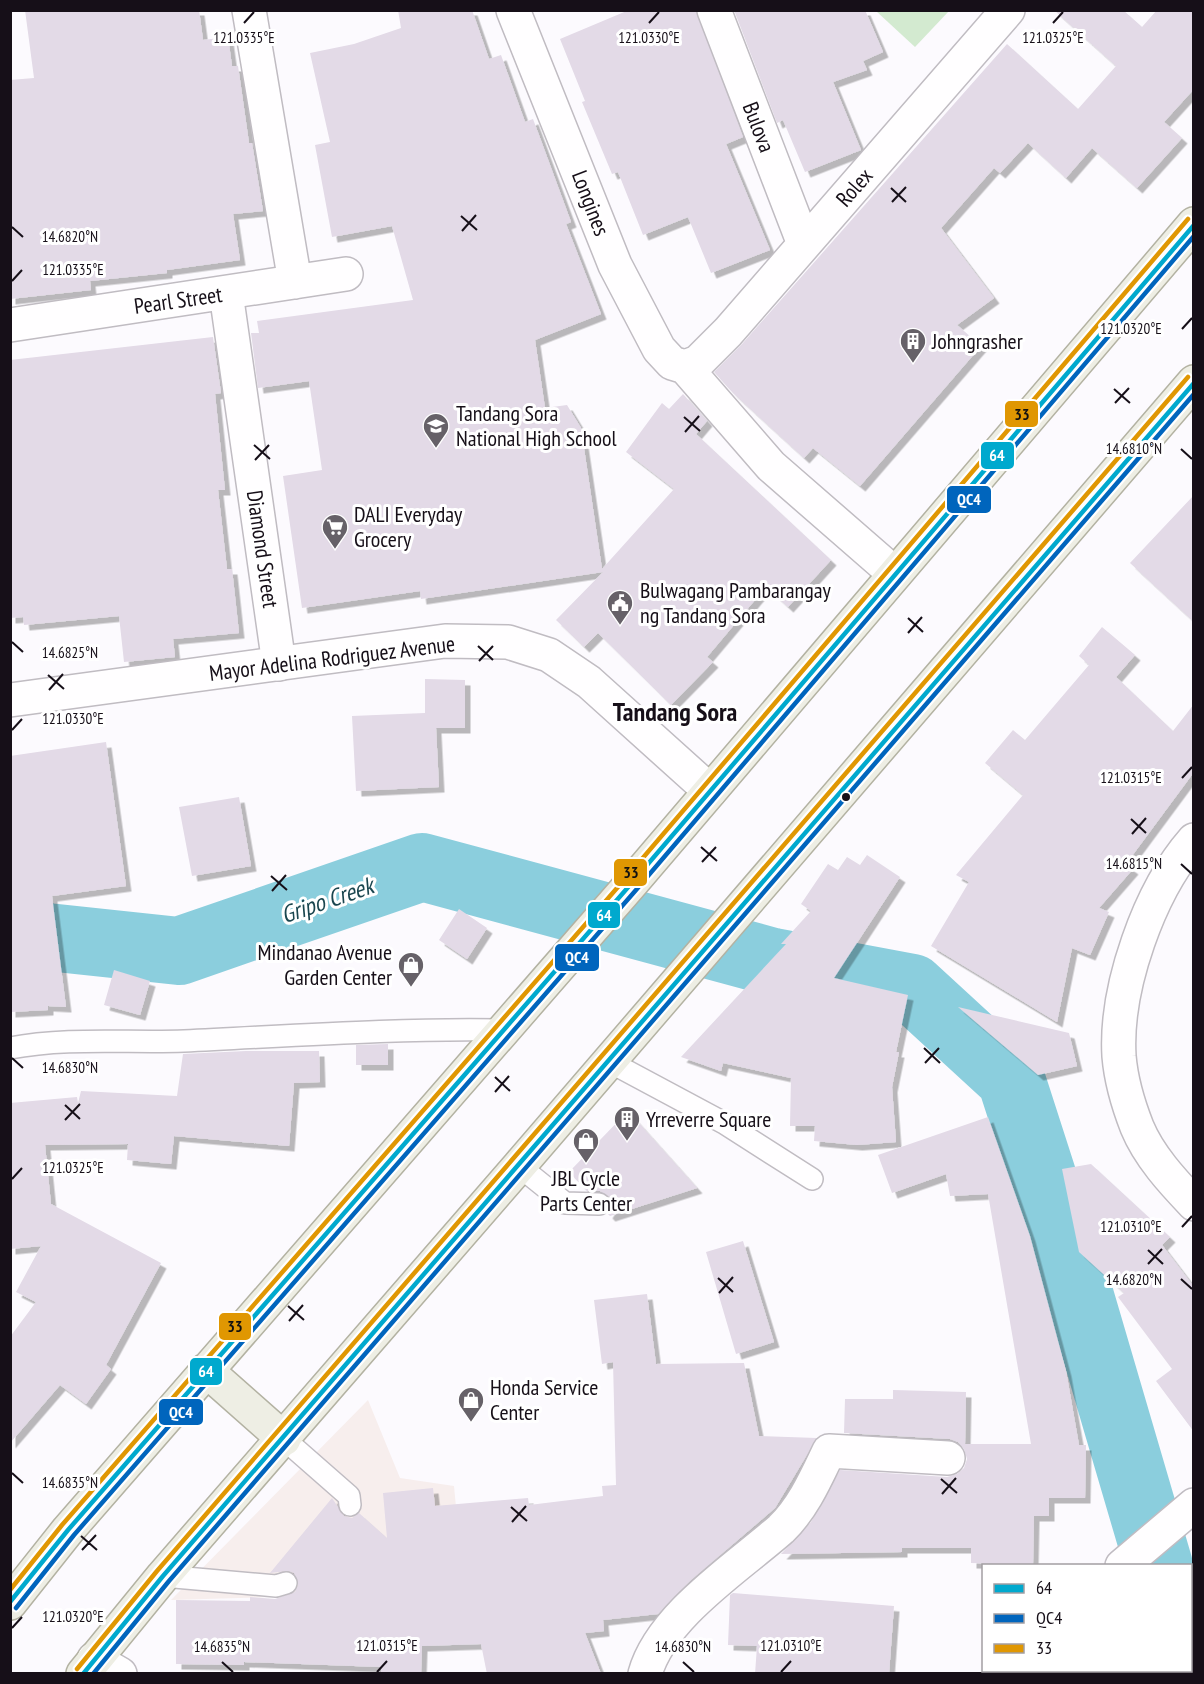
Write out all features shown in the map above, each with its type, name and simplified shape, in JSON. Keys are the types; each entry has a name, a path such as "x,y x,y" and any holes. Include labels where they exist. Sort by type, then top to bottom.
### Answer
{"main road":[{"path":"10,1603 68,1530 630,885 1194,224"},
{"path":"99,1669 163,1576 610,1062 1194,382"},
{"path":"206,1370 284,1439"}],"street":[{"path":"249,10 295,282"},
{"name":"Longines","path":"513,10 615,265 659,349 672,363 692,364 771,466 895,574"},
{"name":"Bulova","path":"714,10 804,244"},
{"name":"Rolex","path":"692,364 728,332 1008,10"},
{"name":"Pearl Street","path":"10,325 346,274"},
{"name":"Diamond Street","path":"226,293 279,664"},
{"name":"Mayor Adelina Rodriguez Avenue","path":"10,700 446,640 508,642 549,655 589,682 710,791"},
{"path":"1194,840 1161,888 1137,944 1123,1010 1119,1055 1125,1094 1138,1129 1155,1159 1194,1204"},
{"path":"645,1674 648,1662 663,1638 693,1605 782,1528 796,1512 830,1452 948,1458"},
{"path":"1124,1564 1187,1510"}],"lane":[{"path":"10,1048 41,1042 181,1041 417,1029 503,1030"},
{"path":"610,1062 724,1123 812,1179"},
{"path":"519,1166 565,1203 599,1204"},
{"path":"284,1439 350,1496 350,1505"},
{"path":"163,1576 276,1586 286,1583"}],"shaded area":[{"path":"368,1400 400,1478 454,1486 464,1591 171,1600"}],"green space":[{"path":"876,11 949,11 915,47"}],"building":[{"path":"25,10 199,10 203,40 228,37 232,66 238,66 249,143 252,143 263,211 233,214 240,260 167,270 167,273 90,281 91,290 10,299 10,80 34,78"},
{"path":"398,10 472,10 489,59 501,55 525,122 533,119 571,222 566,224 601,314 535,340 545,408 567,405 581,428 602,569 674,489 626,452 662,403 669,409 683,394 707,421 696,434 831,560 788,607 766,587 707,657 713,662 671,705 598,633 584,647 556,620 603,572 421,599 420,591 302,608 283,476 322,470 309,381 258,388 251,333 259,333 257,321 413,300 392,226 332,237 315,145 330,142 310,53 354,44 401,28"},
{"path":"629,10 696,10 743,137 726,144 770,250 711,273 688,217 643,235 618,172 612,174 582,102 585,101 560,39"},
{"path":"734,10 865,10 883,52 863,61 867,70 833,82 861,150 805,172 783,120 777,123"},
{"path":"1054,10 1123,10 1142,27 1157,10 1194,10 1194,89 1164,122 1182,138 1137,188 1092,148 1066,178 1028,143 1000,173 994,168 941,228 994,298 957,325 981,346 860,486 813,448 804,458 733,393 714,372 742,344 1007,44 1078,109 1116,66"},
{"path":"213,337 221,393 215,394 225,490 218,490 227,569 232,569 239,633 173,639 175,657 124,662 119,616 24,625 23,617 10,618 10,360"},
{"path":"1194,495 1194,622 1130,563"},
{"path":"1102,627 1135,655 1116,677 1173,731 1194,704 1194,772 1126,864 1133,869 1099,908 1109,912 1090,955 1072,948 1057,1022 931,946 969,882 956,875 1023,795 985,763 1013,730 1025,740 1089,665 1079,656"},
{"path":"425,679 465,680 465,728 436,728 439,787 356,791 352,716 425,713"},
{"path":"106,742 126,886 52,896 66,1007 48,1006 48,1010 10,1012 10,756"},
{"path":"239,797 251,866 192,876 179,807"},
{"path":"867,855 900,877 834,978 908,995 896,1052 899,1052 892,1087 896,1142 857,1145 814,1141 815,1126 790,1126 791,1078 723,1063 721,1071 681,1057 786,944 781,944 811,911 801,904 828,864 838,870 847,857 860,865"},
{"path":"459,909 487,928 467,959 439,940"},
{"path":"114,970 150,981 140,1015 104,1005"},
{"path":"958,1007 1069,1033 1077,1066 1038,1075"},
{"path":"388,1044 388,1065 356,1065 356,1045"},
{"path":"319,1051 320,1082 294,1083 289,1146 174,1136 171,1164 127,1160 128,1144 45,1145 51,1204 161,1263 106,1365 111,1369 86,1404 60,1385 10,1443 10,1337 36,1302 16,1292 41,1246 10,1249 10,1103 77,1097 78,1103 81,1091 177,1096 183,1054"},
{"name":"Yrreverre Square","path":"628,1111 697,1188 610,1216 607,1213 612,1205 610,1197 600,1191 587,1191 569,1172"},
{"path":"988,1117 1030,1236 1066,1371 1079,1445 1086,1445 1085,1498 1049,1498 1049,1516 1034,1516 1033,1564 971,1563 971,1548 902,1548 902,1552 781,1554 811,1522 840,1470 947,1477 957,1474 964,1468 967,1459 964,1449 958,1442 950,1439 844,1433 845,1399 893,1399 893,1390 966,1392 965,1444 1031,1444 988,1194 950,1196 946,1174 892,1193 878,1155"},
{"path":"1091,1164 1170,1237 1162,1245 1194,1287 1194,1432 1156,1381 1172,1369 1118,1297 1124,1293 1079,1252 1062,1169"},
{"path":"743,1241 774,1342 736,1354 706,1252"},
{"path":"647,1294 656,1364 744,1363 759,1436 817,1438 775,1508 691,1580 658,1614 603,1620 604,1631 585,1633 601,1674 487,1674 481,1644 422,1646 421,1674 381,1673 381,1667 244,1662 244,1665 176,1664 176,1600 250,1601 250,1597 275,1599 295,1592 298,1585 294,1573 288,1571 270,1573 332,1498 344,1516 352,1518 359,1513 387,1538 383,1493 433,1488 435,1506 528,1498 529,1505 603,1496 602,1486 616,1485 613,1362 602,1364 594,1300"},
{"path":"733,1593 894,1606 889,1674 755,1674 757,1646 728,1645 730,1595"}],"waterway":[{"name":"Gripo Creek","path":"10,933 179,951 422,867 773,962 912,988 1011,1079 1068,1256 1158,1564"}],"transit line":[{"name":"33","path":"10,1590 62,1525 624,880 1188,219"},
{"name":"64","path":"10,1602 68,1530 630,885 1194,225"},
{"name":"QC4","path":"16,1608 74,1535 636,890 1194,236"},
{"name":"33","path":"77,1669 157,1571 1188,377"},
{"name":"64","path":"83,1674 163,1576 1194,383"},
{"name":"QC4","path":"93,1674 169,1581 1194,394"}],"place":[{"name":"Johngrasher","path":"913,364"},
{"name":"Tandang Sora National High School","path":"436,449"},
{"name":"DALI Everyday Grocery","path":"335,550"},
{"name":"Bulwagang Pambarangay ng Tandang Sora","path":"620,626"},
{"name":"Mindanao Avenue Garden Center","path":"411,988"},
{"name":"Yrreverre Square","path":"627,1142"},
{"name":"JBL Cycle Parts Center","path":"586,1164"},
{"name":"Honda Service Center","path":"471,1423"}],"district":[{"name":"Tandang Sora","path":"675,711"}]}
